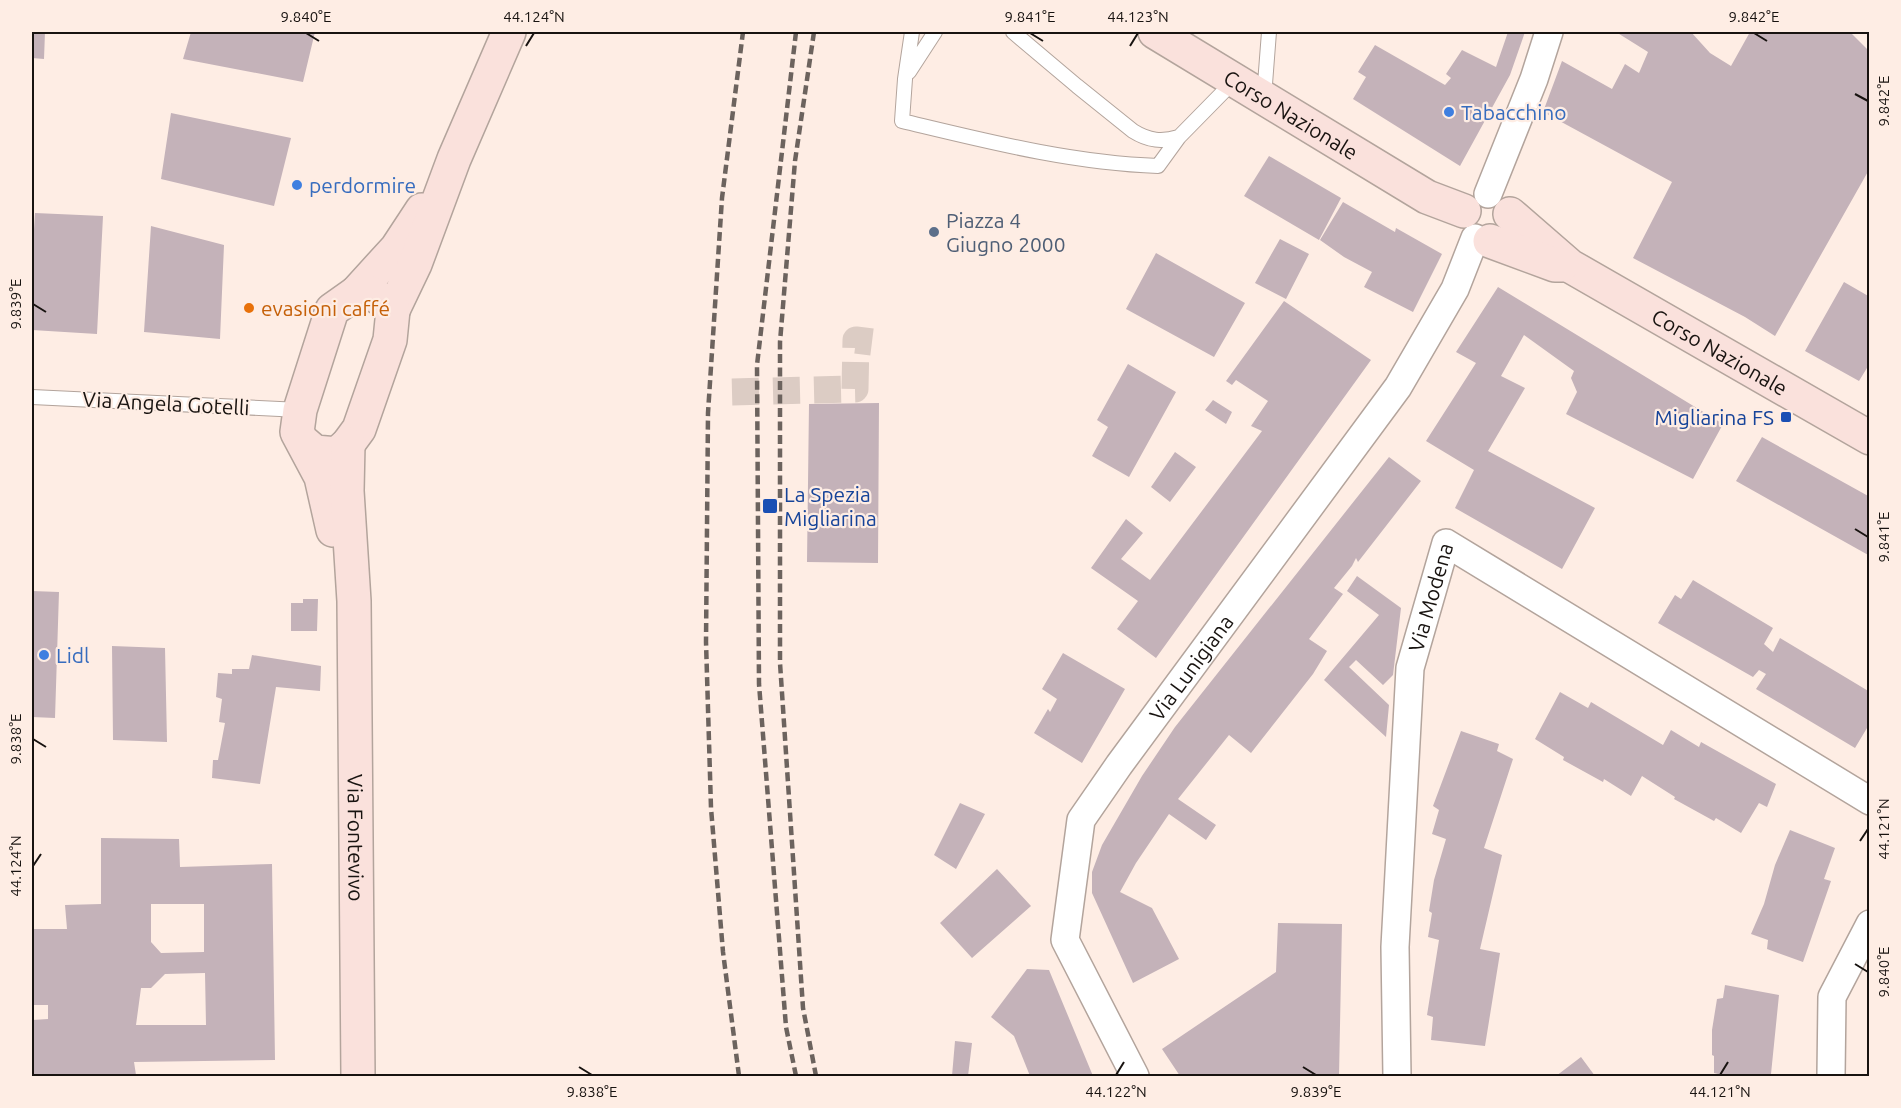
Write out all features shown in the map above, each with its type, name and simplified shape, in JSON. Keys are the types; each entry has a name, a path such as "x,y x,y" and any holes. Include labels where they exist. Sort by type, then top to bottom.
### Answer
{"street":[{"name":"Via Fontevivo","path":"358,1077 354,601 347,491 348,444 359,429 390,340 393,310 415,264 454,159 509,32"},
{"name":"Corso Nazionale","path":"1155,32 1427,197 1485,220 1570,266 1869,438"},
{"path":"1485,220 1549,32"},
{"name":"Via Fontevivo","path":"354,601 338,554 321,477 301,426 332,310 356,293 397,248 454,159"},
{"name":"Via Lunigiana","path":"1135,1077 1065,940 1081,820 1119,765 1398,387 1455,289 1485,220"},
{"path":"356,293 371,293 393,310"},
{"path":"301,426 315,452 337,454 348,444"},
{"name":"Via Modena","path":"1397,1077 1395,947 1410,668 1446,543 1869,801"},
{"path":"1830,1077 1832,997 1869,924"}],"lane":[{"path":"912,32 902,121 1040,152 1131,165 1158,166 1179,137 1235,80"},
{"path":"905,79 935,32"},
{"path":"1013,32 1143,137 1161,140 1179,137"},
{"path":"1264,97 1269,32"},
{"name":"Via Angela Gotelli","path":"32,397 301,426"}],"building":[{"path":"32,32 45,32 44,59 32,58"},
{"path":"191,32 315,32 303,82 183,59"},
{"path":"1508,32 1525,32 1510,75 1460,166 1353,99 1366,77 1358,72 1375,45 1445,85 1451,78 1446,74 1462,50 1496,67"},
{"path":"1616,32 1691,32 1710,53 1731,66 1750,32 1850,32 1867,49 1870,47 1870,168 1775,336 1745,317 1633,258 1672,182 1543,112 1562,61 1612,89 1625,64 1639,73 1648,52"},
{"path":"171,113 291,138 274,206 161,179"},
{"path":"1269,156 1341,198 1319,240 1244,196"},
{"path":"1343,202 1395,232 1396,228 1442,254 1413,312 1364,287 1372,272 1344,257 1320,240"},
{"path":"35,213 103,216 97,334 32,330"},
{"path":"151,226 224,245 220,339 144,332"},
{"path":"1280,239 1309,254 1286,299 1255,283"},
{"path":"1156,253 1245,303 1214,357 1126,309"},
{"path":"1844,282 1870,297 1870,363 1859,381 1805,351"},
{"path":"1498,287 1723,424 1693,479 1566,414 1577,392 1571,378 1574,371 1524,335 1501,376 1525,388 1488,451 1595,508 1562,569 1455,508 1474,470 1426,441 1476,363 1456,352"},
{"path":"1284,301 1371,360 1156,658 1117,629 1138,601 1091,568 1126,519 1143,533 1121,559 1150,580 1262,431 1251,426 1268,401 1236,380 1232,385 1226,381"},
{"path":"1128,364 1176,392 1129,477 1092,456 1108,427 1097,420"},
{"path":"1213,400 1232,412 1226,424 1205,410"},
{"path":"879,403 878,563 807,562 809,404"},
{"path":"1762,437 1870,497 1870,556 1736,481"},
{"path":"1175,452 1196,467 1170,502 1151,487"},
{"path":"1389,457 1421,481 1358,562 1356,558 1334,588 1343,594 1309,639 1327,651 1313,674 1251,753 1229,735 1178,799 1216,825 1206,840 1169,814 1136,863 1120,892 1152,908 1179,959 1133,983 1092,893 1092,872 1102,845 1142,776 1175,727"},
{"path":"1357,576 1401,608 1393,675 1383,685 1356,660 1349,667 1389,705 1386,737 1324,680 1379,615 1347,591"},
{"path":"1693,580 1773,628 1764,644 1773,652 1780,638 1870,692 1870,723 1855,748 1756,689 1766,674 1759,670 1753,677 1658,623 1675,595 1681,599"},
{"name":"Lidl","path":"32,591 59,592 55,718 32,717"},
{"path":"303,599 318,599 317,631 291,631 291,603 303,603"},
{"path":"112,646 165,648 167,742 113,740"},
{"path":"1063,653 1125,689 1082,763 1034,733 1048,709 1050,712 1057,699 1042,689"},
{"path":"252,655 321,666 320,691 276,687 260,784 212,778 213,760 218,760 225,723 219,722 222,699 216,697 218,673 232,674 232,669 249,669"},
{"path":"1560,692 1588,708 1591,702 1663,745 1671,730 1699,747 1701,742 1776,784 1767,807 1759,803 1741,833 1716,818 1714,821 1674,799 1675,797 1642,776 1631,796 1604,779 1603,782 1563,760 1564,757 1535,739"},
{"path":"1461,731 1499,744 1497,751 1513,759 1484,848 1502,855 1480,949 1500,953 1485,1046 1431,1040 1433,1017 1427,1015 1439,940 1428,937 1432,913 1429,911 1434,880 1446,839 1432,834 1439,810 1433,806"},
{"path":"960,803 985,814 956,869 934,855"},
{"path":"1790,830 1835,848 1824,879 1831,881 1803,962 1767,949 1768,940 1751,934"},
{"path":"101,838 179,839 180,867 272,864 275,1060 134,1062 136,1075 32,1076 32,1020 48,1019 48,1005 32,1005 32,929 67,929 65,905 101,904","holes":["151,904 204,904 204,952 161,953 151,942","205,973 206,1025 136,1025 141,988 151,988 165,974"]},
{"path":"997,869 1031,906 972,958 940,923"},
{"path":"1278,923 1342,924 1339,1076 1180,1076 1162,1049 1276,972"},
{"path":"1027,969 1049,970 1093,1076 1030,1076 1014,1036 991,1017"},
{"path":"1725,985 1779,995 1771,1074 1779,1076 1727,1076 1714,1073 1712,1030 1717,999 1723,998"},
{"path":"955,1041 972,1043 968,1076 952,1076"},
{"path":"1581,1057 1595,1076 1556,1076"}],"tunnel":[{"path":"732,392 855,389 856,340 872,342"}],"railway":[{"path":"739,1076 723,952 711,808 706,642 708,413 722,198 743,32"},
{"path":"796,32 757,365 759,684 786,1027 796,1076"},
{"path":"814,32 795,161 780,342 780,663 803,1008 816,1076"}],"place":[{"name":"Tabacchino","path":"1449,112"},
{"name":"perdormire","path":"297,185"},
{"name":"Piazza 4 Giugno 2000","path":"934,232"},
{"name":"evasioni caffé","path":"249,308"},
{"name":"Migliarina FS","path":"1786,417"},
{"name":"La Spezia Migliarina","path":"770,506"},
{"name":"Lidl","path":"44,655"}]}
